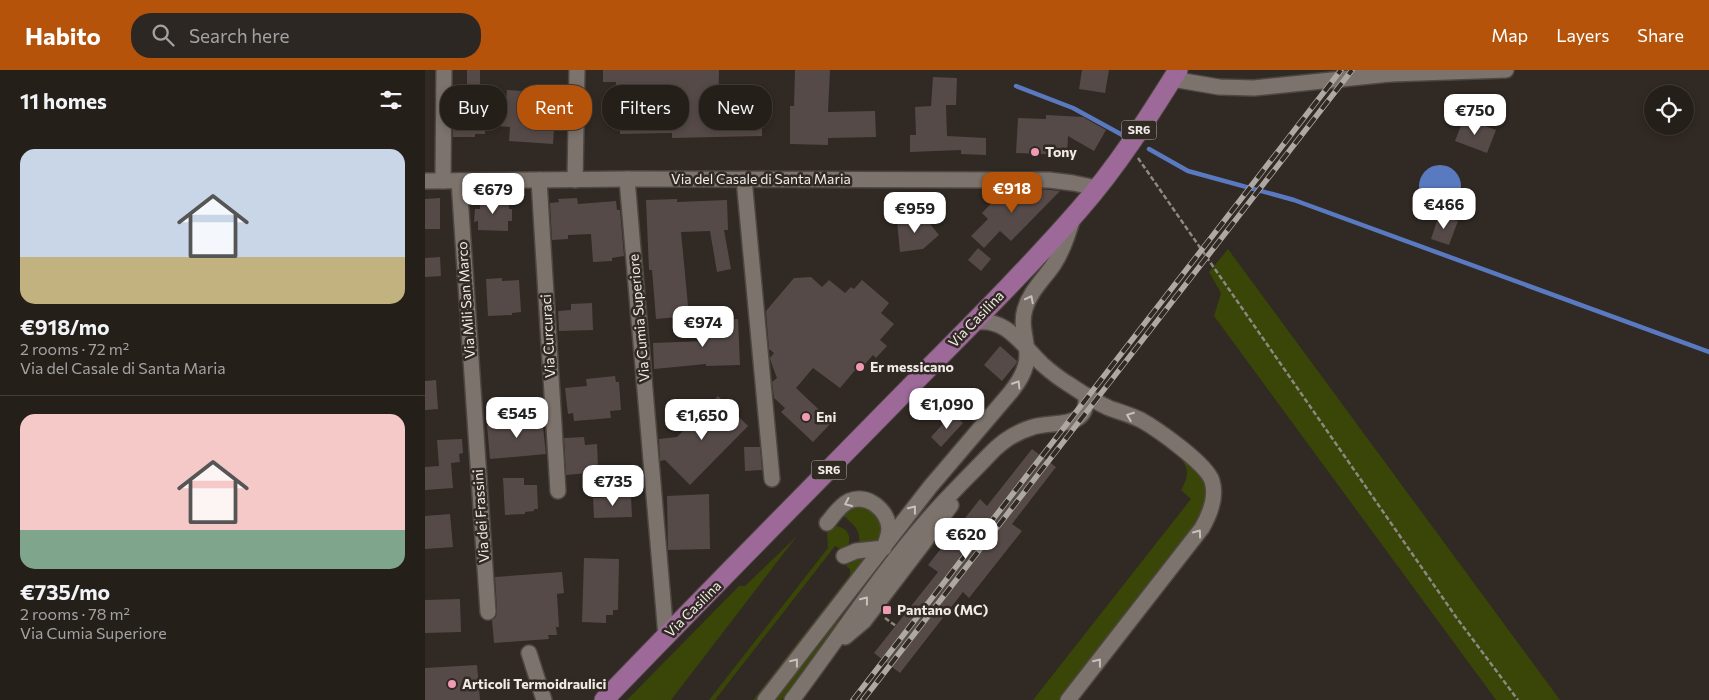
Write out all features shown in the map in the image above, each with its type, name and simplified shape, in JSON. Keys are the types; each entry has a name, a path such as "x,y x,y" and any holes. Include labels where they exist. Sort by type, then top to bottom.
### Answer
{"main road":[{"name":"Via Casilina","path":"605,699 1074,216 1129,145 1175,75"}],"street":[{"name":"Via Mili San Marco","path":"444,70 451,181 474,419"},
{"path":"575,180 577,70"},
{"path":"1175,75 1219,87 1254,88 1395,72 1506,70"},
{"name":"Via del Casale di Santa Maria","path":"425,181 627,179 1049,180 1097,188"},
{"name":"Via Cumia Superiore","path":"627,179 666,636"},
{"path":"744,179 772,479"},
{"name":"Via Curcuraci","path":"539,180 558,491"},
{"path":"765,700 930,487 1015,387 1025,368 1027,356 1023,329 1025,306 1034,290 1059,256 1074,216"},
{"path":"972,323 981,321 997,324 1026,346 1052,373 1107,407 1141,420 1198,462 1209,473 1212,481 1214,495 1209,514 1198,533 1068,700"},
{"path":"792,700 827,654 864,620 873,609 939,524 972,473 997,446 1019,432 1042,424 1069,423 1074,421 1085,408 1086,395"},
{"name":"Via dei Frassini","path":"474,419 488,612"},
{"path":"827,523 841,506 851,500 871,501 879,506 887,521 888,536 884,548"},
{"path":"844,556 856,552 884,548"},
{"path":"529,653 544,700"}],"path":[{"path":"1129,145 1456,617 1518,700"},
{"path":"880,614 896,626"}],"green space":[{"path":"1228,249 1560,700 1496,700 1214,316 1221,293 1209,272"},
{"path":"1178,455 1205,472 1210,509 1064,700 1033,700 1191,499 1181,490 1186,480 1187,472"},
{"path":"854,506 868,506 884,524 879,542 859,544 857,530 843,515 844,511"},
{"path":"836,526 844,529 849,535 849,543 845,551 835,546 715,700 709,700 828,548 827,532"},
{"path":"797,536 671,700 627,700 739,586 745,586"},
{"path":"862,557 865,561 758,700 753,700 850,575 850,569 846,566 850,561"},
{"path":"839,617 843,620 781,700 774,700"}],"water":[{"path":"1444,165 1452,168 1458,174 1461,186 1458,198 1452,204 1436,207 1428,204 1422,198 1419,182 1422,174 1428,168"}],"building":[{"path":"467,70 480,70 480,85 467,85"},
{"path":"603,70 719,70 719,85 699,85 699,130 762,130 762,136 672,138 672,133 620,134 620,130 689,130 689,85 616,85 616,82 603,82"},
{"path":"795,70 830,70 828,112 875,111 876,137 828,138 828,145 790,144 790,106 794,106"},
{"path":"1082,70 1109,70 1105,93 1079,89"},
{"path":"933,77 957,78 956,105 946,105 947,136 986,138 986,155 961,154 961,150 910,152 910,135 916,135 915,107 931,106"},
{"path":"507,90 517,91 517,130 554,130 553,144 509,141 510,127 507,127"},
{"path":"1046,115 1083,117 1106,130 1094,151 1068,136 1067,155 1016,153 1018,118 1046,119"},
{"path":"1464,118 1496,130 1487,153 1455,141"},
{"path":"453,130 485,130 485,134 475,134 475,137 453,137"},
{"path":"1039,189 1060,191 1011,241 1000,231 984,248 971,236 988,219 982,213 1002,192 1034,194"},
{"path":"440,198 440,229 425,229 425,199"},
{"path":"577,198 578,204 616,201 617,210 620,210 624,256 612,258 612,261 593,262 591,234 568,235 568,239 552,240 550,203 559,202 558,199"},
{"path":"480,199 509,200 509,209 512,209 512,221 508,221 508,231 478,230 478,221 474,222 475,209 480,209"},
{"path":"677,199 677,202 727,200 728,230 724,230 731,269 717,272 710,231 681,232 689,316 656,319 652,270 649,270 646,200"},
{"path":"916,215 923,222 926,219 939,235 923,249 900,252 897,222 910,220"},
{"path":"1439,215 1458,221 1449,245 1431,239"},
{"path":"978,248 991,259 981,271 968,260"},
{"path":"440,257 441,276 425,277 425,258"},
{"path":"811,277 822,287 829,280 845,293 851,287 854,289 862,280 889,303 881,313 894,324 880,340 887,346 876,358 873,355 859,371 856,369 840,388 813,368 796,388 832,422 813,442 781,412 785,408 774,398 772,382 777,378 770,358 774,353 769,349 766,311 794,278"},
{"path":"502,278 502,281 519,280 521,312 512,313 512,315 488,316 486,279"},
{"path":"592,303 593,330 559,331 558,311 571,310 571,304"},
{"path":"738,319 740,365 706,366 706,364 654,369 653,343 705,341 703,321"},
{"path":"1000,346 1017,361 1002,381 984,365"},
{"path":"615,376 616,382 619,382 621,410 610,411 611,418 574,421 573,413 568,414 565,388 587,386 586,379"},
{"path":"436,380 438,409 425,410 425,381"},
{"path":"718,396 748,426 690,485 665,460 660,461 659,439 677,437"},
{"path":"953,413 963,423 941,447 931,437"},
{"path":"542,418 546,454 490,459 487,425"},
{"path":"584,437 585,445 597,444 598,468 587,468 588,473 566,475 564,438"},
{"path":"462,439 463,453 459,454 460,462 451,463 453,488 425,490 425,467 439,466 437,440"},
{"path":"744,447 760,447 762,470 745,471"},
{"path":"1032,449 1056,467 1012,524 1022,531 969,598 963,592 900,673 874,653 938,572 928,565 980,499 987,506"},
{"path":"503,478 524,478 524,485 537,485 538,509 525,512 525,514 505,515"},
{"path":"709,494 710,549 668,550 667,496"},
{"path":"631,496 632,517 594,518 593,498"},
{"path":"450,514 453,547 425,549 425,516"},
{"path":"584,558 619,559 618,610 613,610 613,615 606,615 606,623 582,622"},
{"path":"562,572 564,593 557,594 559,627 556,627 557,635 548,635 549,639 494,643 492,620 496,617 497,611 495,577"},
{"path":"460,599 461,632 425,633 425,600"},
{"name":"Articoli Termoidraulici","path":"477,665 480,700 425,700 425,668"}],"waterway":[{"path":"1016,86 1073,108 1126,137"},
{"path":"1149,149 1188,171 1294,200 1709,352"}],"railway":[{"path":"853,700 1341,70"},
{"path":"863,700 1352,70"}],"place":[{"name":"Tony","path":"1035,152"},
{"name":"Er messicano","path":"860,367"},
{"name":"Eni","path":"806,417"},
{"name":"Pantano (MC)","path":"887,610"},
{"name":"Articoli Termoidraulici","path":"452,684"}]}
